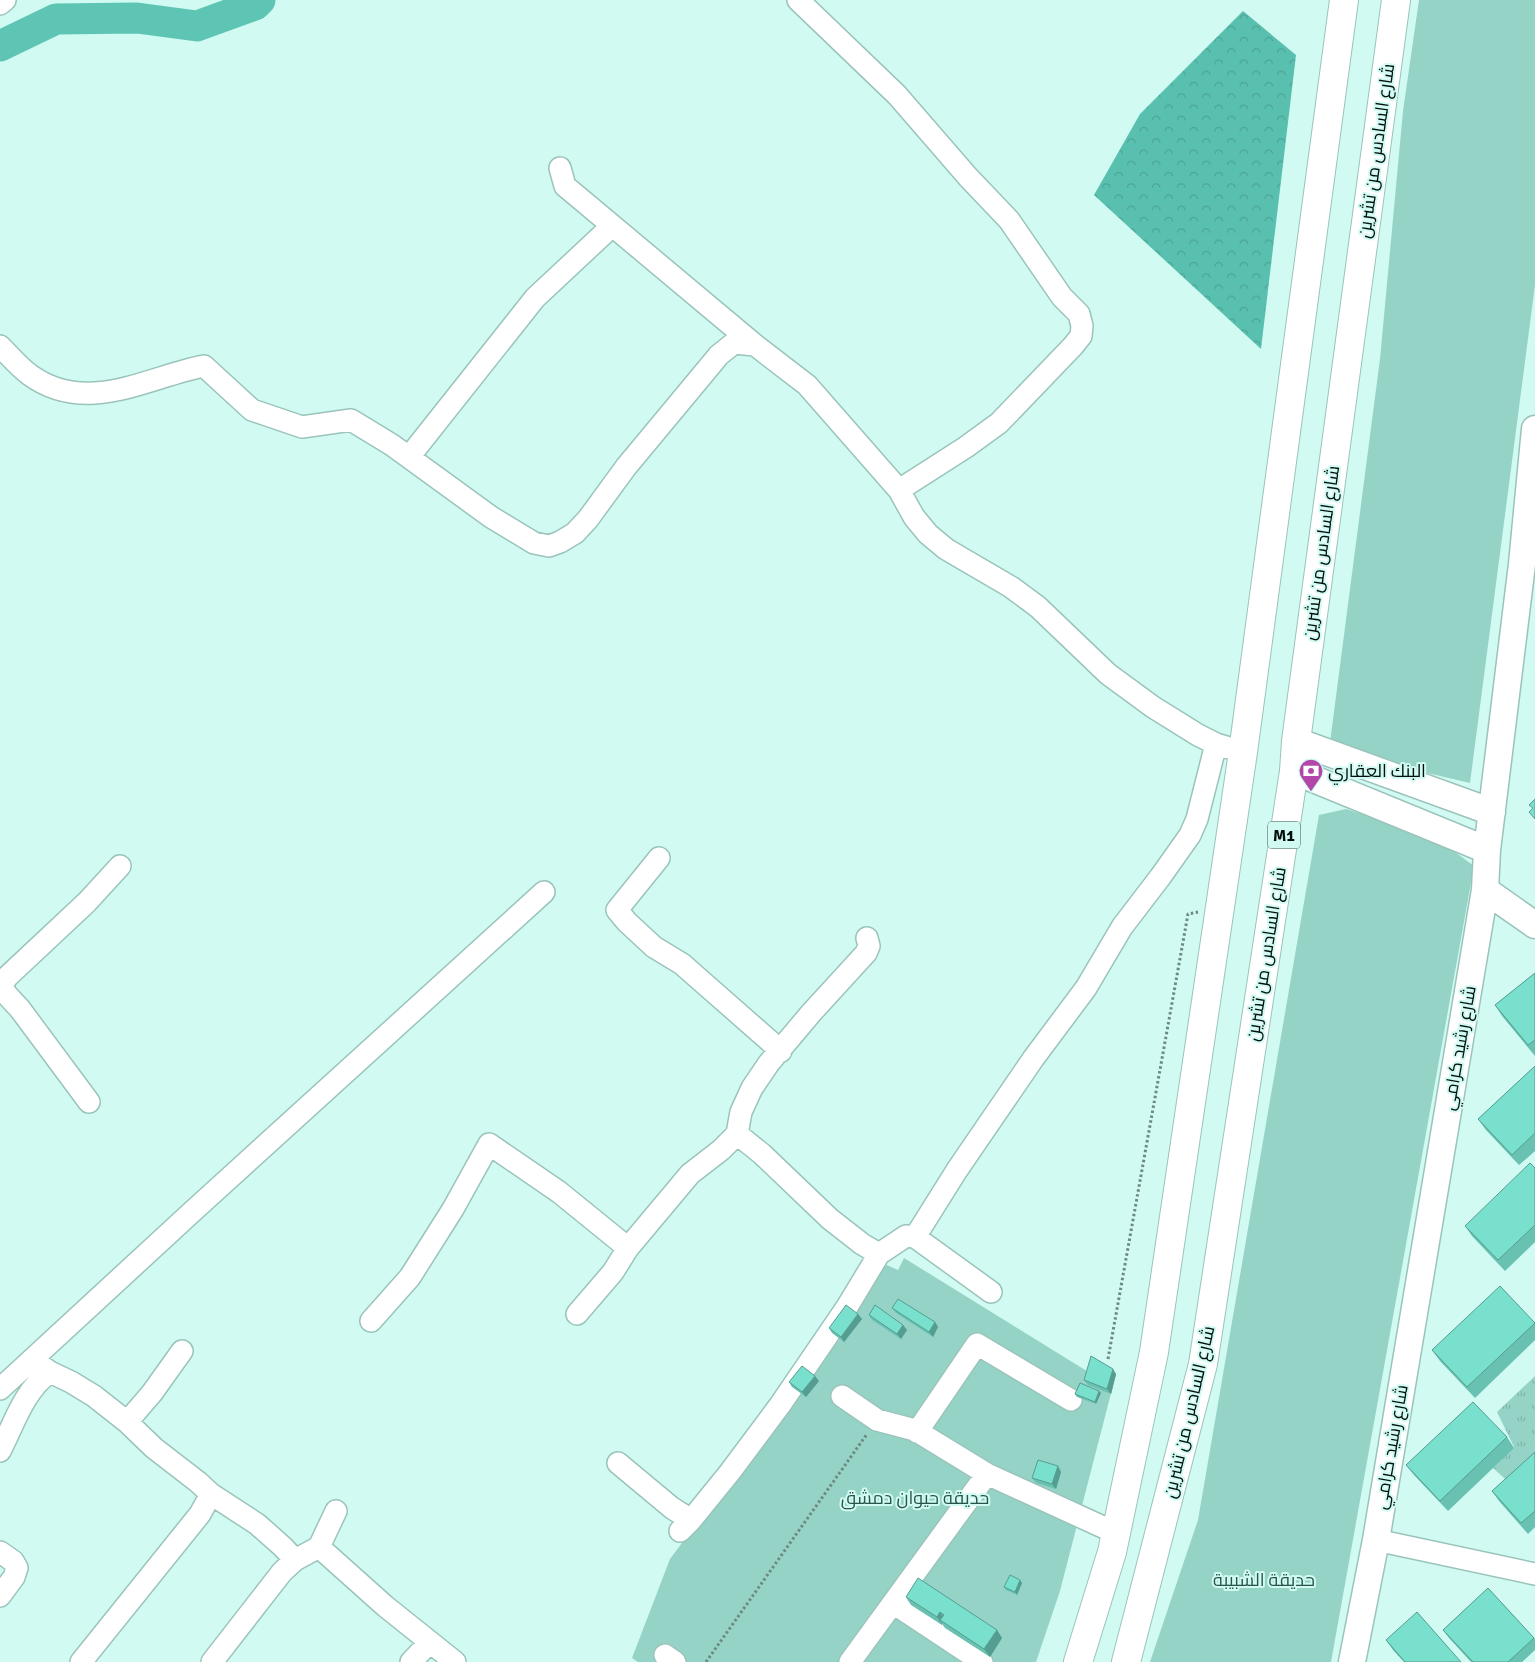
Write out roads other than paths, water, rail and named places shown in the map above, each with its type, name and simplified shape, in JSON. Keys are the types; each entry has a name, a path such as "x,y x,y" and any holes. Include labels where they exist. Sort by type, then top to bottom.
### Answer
{"highway":[{"path":"1078,1662 1112,1552 1154,1352 1243,752 1344,0"},
{"name":"شارع السادس من تشرين","path":"1126,1662 1204,1364 1294,771 1296,741 1396,0"}],"main road":[{"name":"شارع رشيد كرامي","path":"1352,1662 1376,1540 1486,884 1487,850 1492,812 1528,565 1535,429"},
{"path":"1296,741 1492,812"},
{"path":"1294,771 1487,850"},
{"path":"1486,884 1535,912"},
{"path":"1486,884 1535,925"}],"street":[{"path":"0,4 6,0"},
{"path":"798,0 898,95 1009,220 1062,297 1079,314 1082,326 1081,336 1073,346 999,423 966,447 899,490"},
{"path":"560,168 565,186 755,345 807,385 899,490 914,518 928,534 946,549 1011,588 1038,607 1108,674 1173,720 1216,744 1243,752"},
{"path":"409,457 535,298 612,226"},
{"path":"0,346 30,375 42,382 74,392 120,391 188,369 204,366 252,410 302,427 351,420 392,445 491,517 534,543 549,546 575,533 588,520 626,467 719,355 734,343 755,345"},
{"path":"915,1237 957,1170 1032,1059 1086,988 1122,927 1190,835 1197,819 1216,744"},
{"path":"659,858 641,883 617,910 654,947 682,964 780,1051"},
{"path":"89,1102 1,986 8,977 87,902 120,866"},
{"path":"0,1389 544,892"},
{"path":"577,1314 613,1272 628,1248 690,1174 721,1150 737,1134 741,1112 752,1088 769,1063 812,1012 866,953 869,946 867,938"},
{"path":"737,1134 762,1154 830,1219 862,1244 880,1254"},
{"path":"371,1321 410,1276 448,1217 490,1144 559,1192 628,1248"},
{"path":"618,1462 672,1508 686,1525 730,1472 780,1405 847,1307 880,1254 906,1236 915,1237 991,1292"},
{"path":"918,1432 977,1344 1071,1400"},
{"path":"127,1422 152,1393 182,1351"},
{"path":"33,1360 50,1372 94,1396 211,1494 256,1524 283,1547 294,1560"},
{"path":"0,1452 30,1391 40,1379 50,1372"},
{"path":"842,1396 877,1420 918,1432 987,1474 1116,1533"},
{"path":"850,1662 987,1474"},
{"path":"81,1662 200,1514 211,1494"},
{"path":"212,1662 282,1572 294,1560 319,1547 336,1511"},
{"path":"1376,1540 1535,1574"},
{"path":"319,1547 455,1662"},
{"path":"0,1552 13,1561 17,1568 14,1577 0,1596"},
{"path":"893,1603 982,1662"},
{"path":"411,1662 430,1642"}],"waterway":[{"path":"0,46 56,19 137,18 197,26 255,5 260,0"}],"place":[{"name":"البنك العقاري","path":"1311,792"}],"park label":[{"name":"حديقة حيوان دمشق","path":"915,1498"},
{"name":"حديقة الشبيبة","path":"1264,1580"}]}
